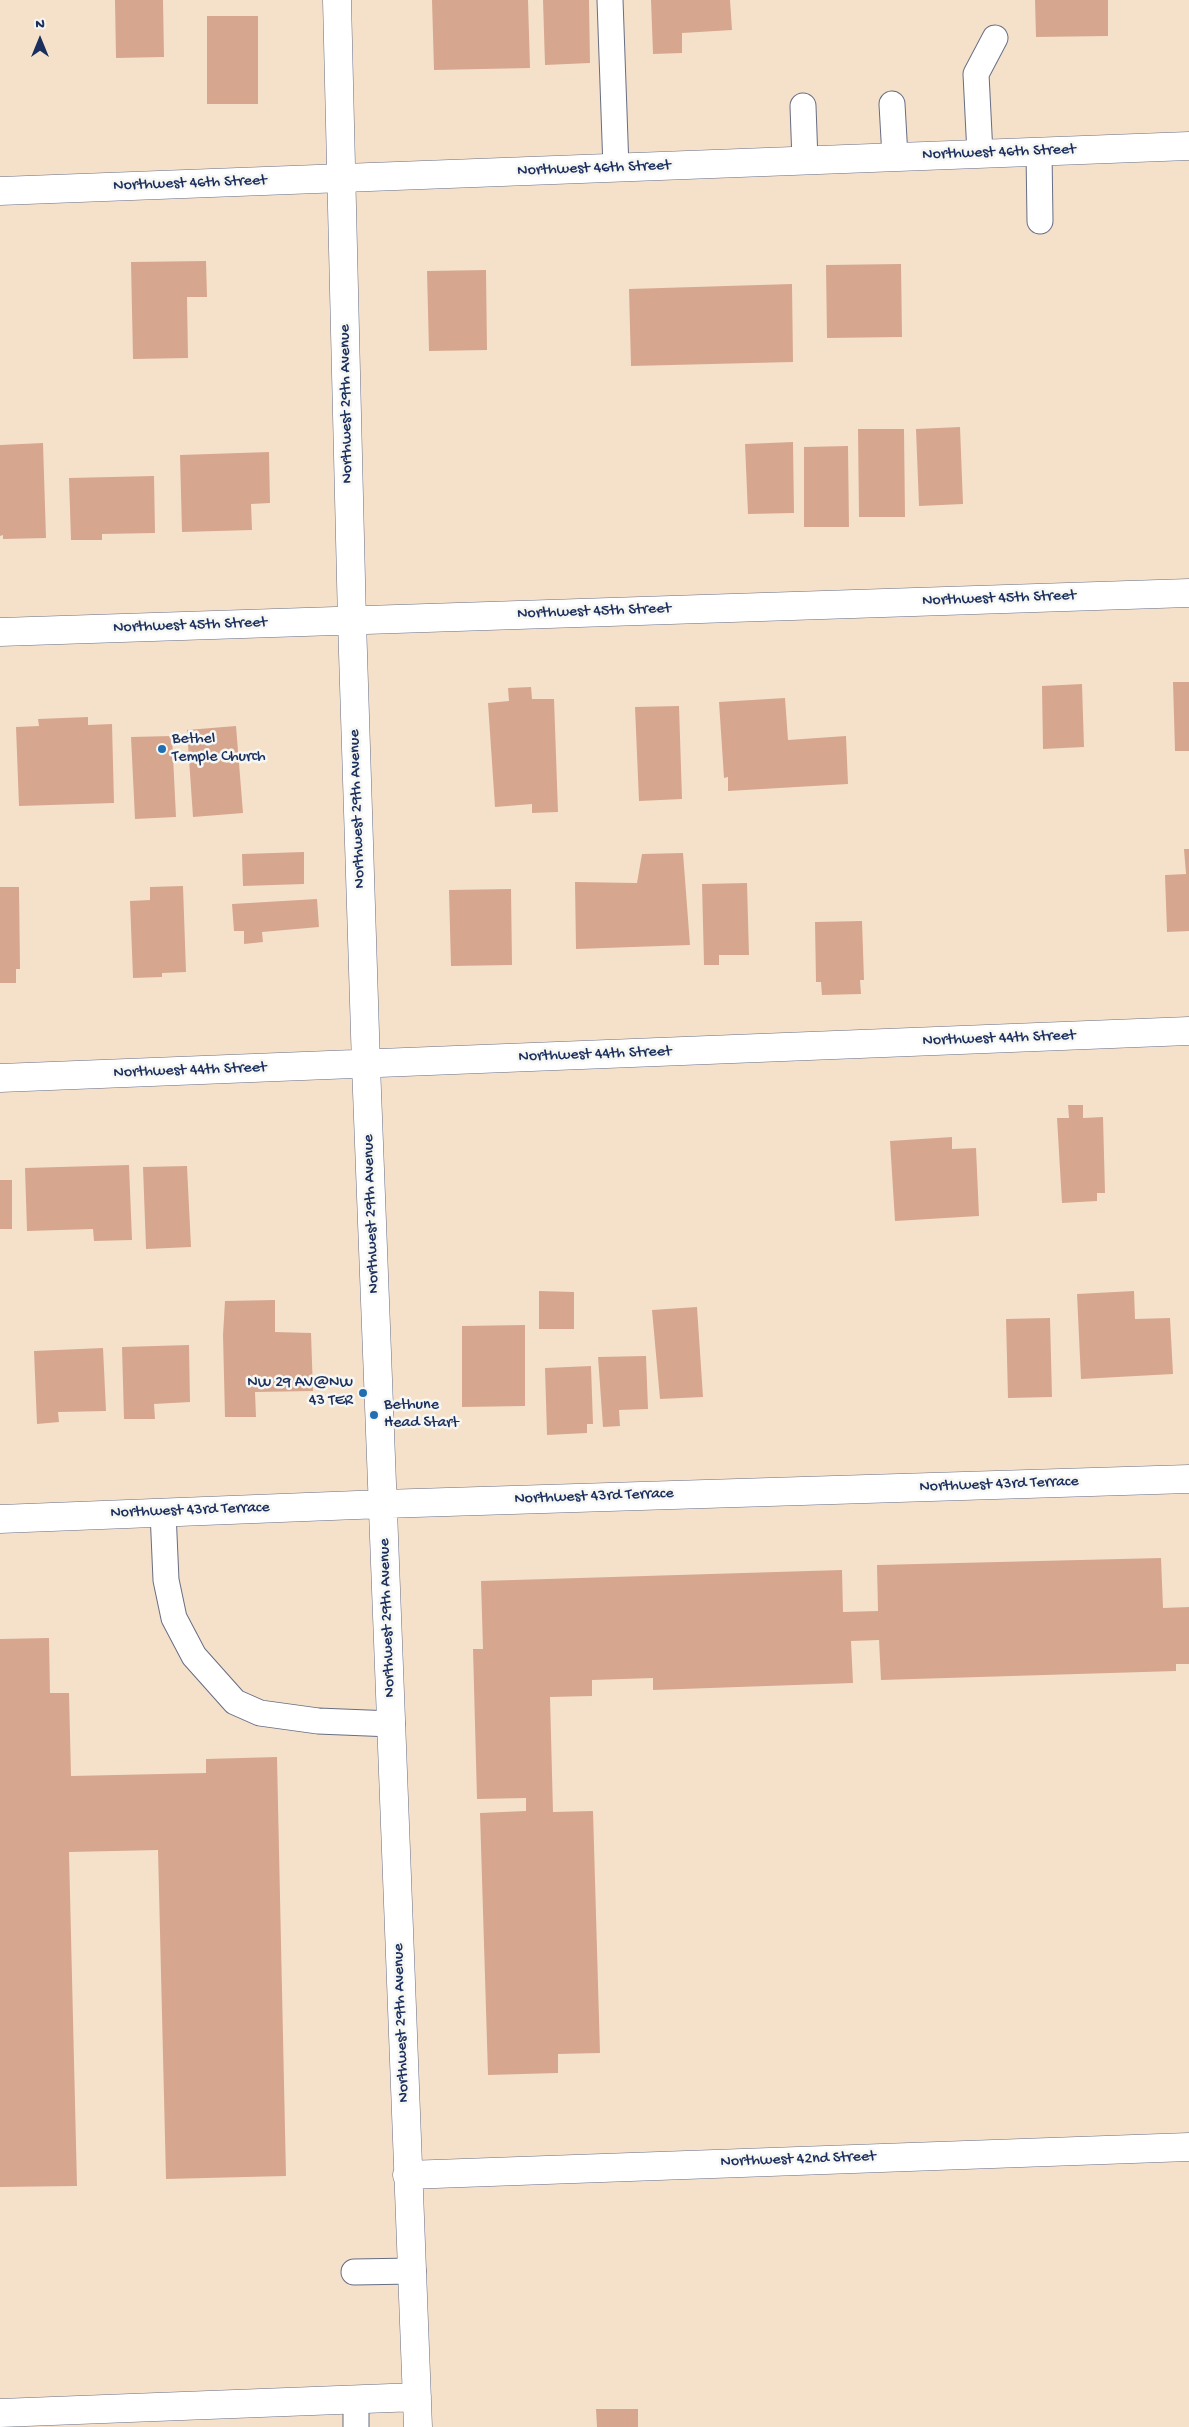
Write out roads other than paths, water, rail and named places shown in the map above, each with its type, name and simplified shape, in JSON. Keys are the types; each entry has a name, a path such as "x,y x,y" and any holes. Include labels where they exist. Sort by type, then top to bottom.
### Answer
{"street":[{"name":"Northwest 29th Avenue","path":"337,0 343,178 352,620 366,1065 418,2427"},
{"name":"Northwest 46th Street","path":"0,191 1189,146"},
{"name":"Northwest 45th Street","path":"0,632 1189,593"},
{"name":"Northwest 44th Street","path":"0,1078 1189,1031"},
{"name":"Northwest 43rd Terrace","path":"0,1519 383,1504 1189,1479"},
{"name":"Northwest 42nd Street","path":"407,2175 1189,2147"},
{"path":"0,2413 417,2397"}],"lane":[{"path":"610,0 616,168"},
{"path":"980,154 976,74 994,38"},
{"path":"892,104 896,157"},
{"path":"803,106 805,161"},
{"path":"1039,152 1040,221"},
{"path":"163,1512 166,1580 174,1618 194,1656 235,1702 260,1714 318,1721 392,1724"},
{"path":"354,2272 413,2271"},
{"path":"356,2400 356,2427"}],"place":[{"name":"Bethel Temple Church","path":"162,749"},
{"name":"NW 29 AV@NW 43 TER","path":"363,1393"},
{"name":"Bethune Head Start","path":"374,1415"}]}
